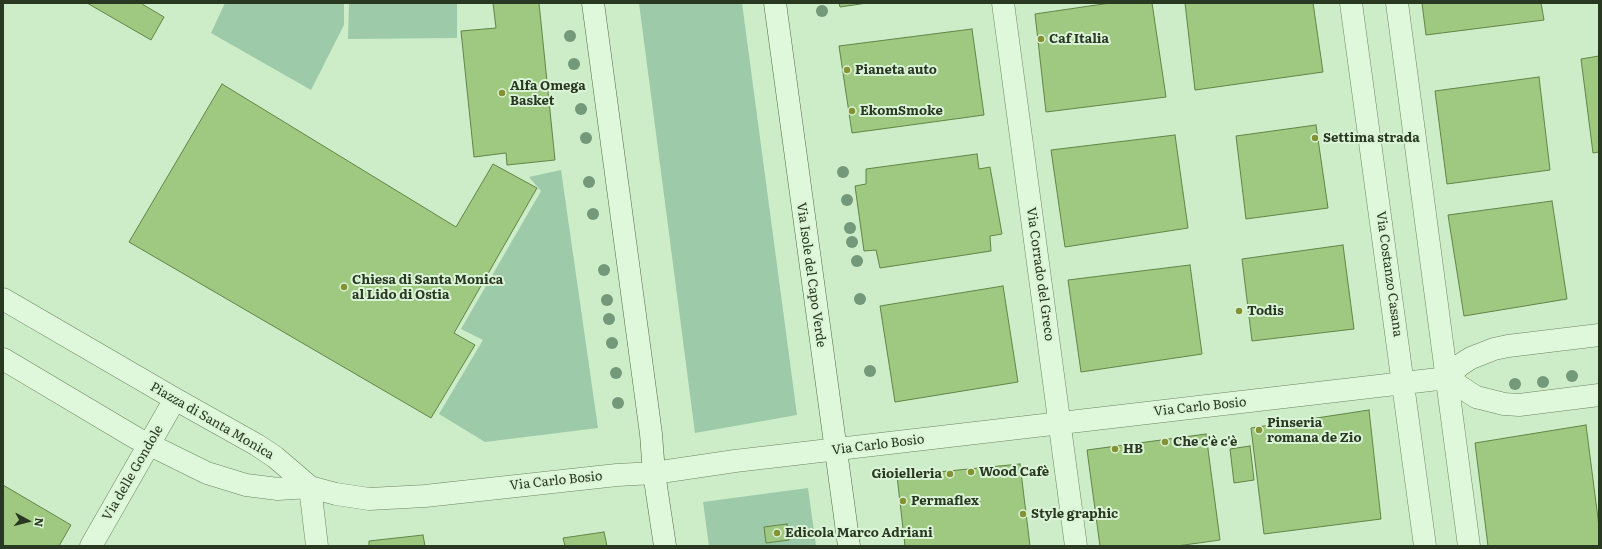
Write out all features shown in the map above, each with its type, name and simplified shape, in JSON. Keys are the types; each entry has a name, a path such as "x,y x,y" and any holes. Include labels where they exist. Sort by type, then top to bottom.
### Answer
{"street":[{"path":"593,3 651,434 654,473 665,546"},
{"name":"Via Isole del Capo Verde","path":"775,3 849,546"},
{"name":"Via Corrado del Greco","path":"1003,3 1076,546"},
{"name":"Via Costanzo Casana","path":"1351,3 1425,546"},
{"path":"1397,3 1469,546"},
{"name":"Piazza di Santa Monica","path":"3,299 257,445 310,487"},
{"path":"1447,378 1460,365 1471,358 1494,349 1599,335"},
{"path":"3,359 148,445 207,473 246,485 278,488 310,487 317,546"},
{"path":"1447,378 1476,397 1504,404 1519,405 1599,395"},
{"name":"Via Carlo Bosio","path":"310,487 369,499 425,496 617,474 654,473 735,461 835,451 1447,378"},
{"name":"Via delle Gondole","path":"91,546 175,399"}],"green space":[{"path":"225,3 344,3 344,25 311,90 211,33"},
{"path":"349,3 457,3 457,38 348,39"},
{"path":"639,3 742,3 797,415 695,433"},
{"path":"561,170 598,428 485,442 439,414 483,340 461,329 541,191 529,177"},
{"path":"808,488 816,546 709,546 703,502"}],"building":[{"path":"87,3 143,3 142,4 164,17 151,40"},
{"name":"Alfa Omega Basket","path":"493,3 539,3 555,160 507,165 506,153 474,157 461,31 496,28"},
{"path":"839,3 867,3 840,7"},
{"path":"1110,3 1152,3 1166,97 1046,112 1035,14"},
{"path":"1185,3 1313,3 1323,72 1195,90"},
{"path":"1422,3 1541,3 1544,20 1426,35"},
{"path":"972,29 984,115 852,133 839,46"},
{"path":"1599,56 1599,152 1593,153 1581,59"},
{"path":"1539,77 1550,170 1447,184 1435,91"},
{"name":"Chiesa di Santa Monica al Lido di Ostia","path":"222,84 456,227 493,164 537,188 454,333 475,345 431,418 129,242"},
{"path":"1316,125 1328,208 1246,219 1236,136"},
{"path":"1175,135 1188,228 1065,247 1051,150"},
{"path":"977,154 979,169 990,167 1002,234 990,236 991,251 880,268 876,250 864,251 855,186 866,184 866,169"},
{"path":"1552,201 1567,299 1464,316 1448,215"},
{"path":"1343,245 1354,329 1252,341 1242,259"},
{"path":"1190,265 1202,354 1081,372 1068,280"},
{"path":"1003,286 1018,382 895,402 880,306"},
{"path":"1369,410 1381,519 1264,534 1251,428"},
{"path":"1586,425 1599,526 1599,546 1488,546 1475,443"},
{"path":"1206,434 1220,540 1177,546 1100,546 1087,450"},
{"path":"1250,446 1254,480 1234,483 1230,449"},
{"path":"1020,464 1030,546 905,546 897,476"},
{"path":"3,485 71,525 59,546 3,546"},
{"name":"Edicola Marco Adriani","path":"787,524 789,540 766,543 764,527"},
{"path":"604,532 607,546 565,546 563,538"},
{"path":"423,535 425,546 369,546 369,541"}],"place":[{"name":"Caf Italia","path":"1041,39"},
{"name":"Pianeta auto","path":"847,70"},
{"name":"Alfa Omega Basket","path":"502,93"},
{"name":"EkomSmoke","path":"852,111"},
{"name":"Settima strada","path":"1315,138"},
{"name":"Chiesa di Santa Monica al Lido di Ostia","path":"344,287"},
{"name":"Todis","path":"1239,311"},
{"name":"Pinseria romana de Zio","path":"1259,430"},
{"name":"Che c'è c'è","path":"1165,442"},
{"name":"HB","path":"1115,449"},
{"name":"Wood Cafè","path":"971,472"},
{"name":"Gioielleria","path":"950,474"},
{"name":"Permaflex","path":"903,501"},
{"name":"Style graphic","path":"1023,514"},
{"name":"Edicola Marco Adriani","path":"777,533"}]}
